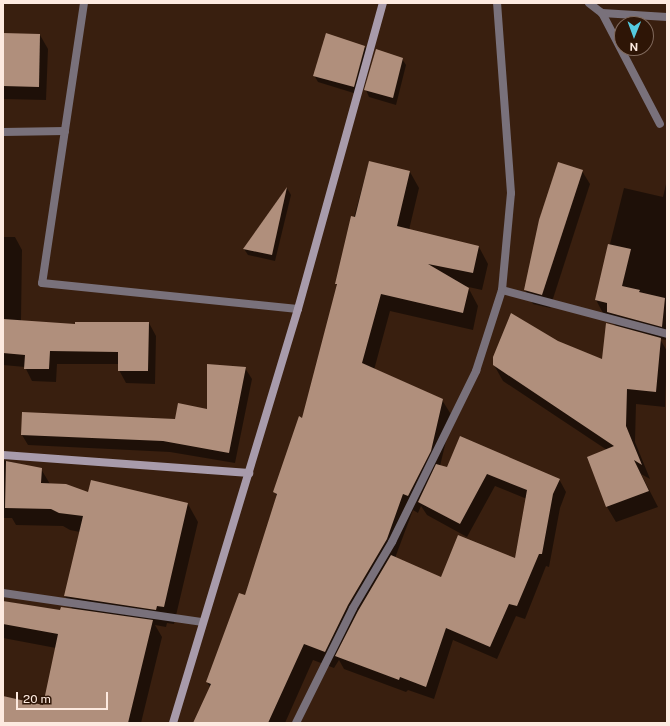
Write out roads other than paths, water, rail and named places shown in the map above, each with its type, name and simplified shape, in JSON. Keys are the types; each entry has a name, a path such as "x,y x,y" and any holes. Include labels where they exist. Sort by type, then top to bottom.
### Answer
{"main road":[{"path":"173,723 298,308 383,3"},
{"path":"3,455 249,473"}],"street":[{"path":"84,3 42,283 298,308"},
{"path":"296,723 353,608 392,542 476,371 502,290 511,193 496,3"},
{"path":"589,3 602,13 660,124"},
{"path":"602,13 667,17"},
{"path":"3,132 65,131"},
{"path":"502,290 667,334"},
{"path":"3,593 203,622"}]}
